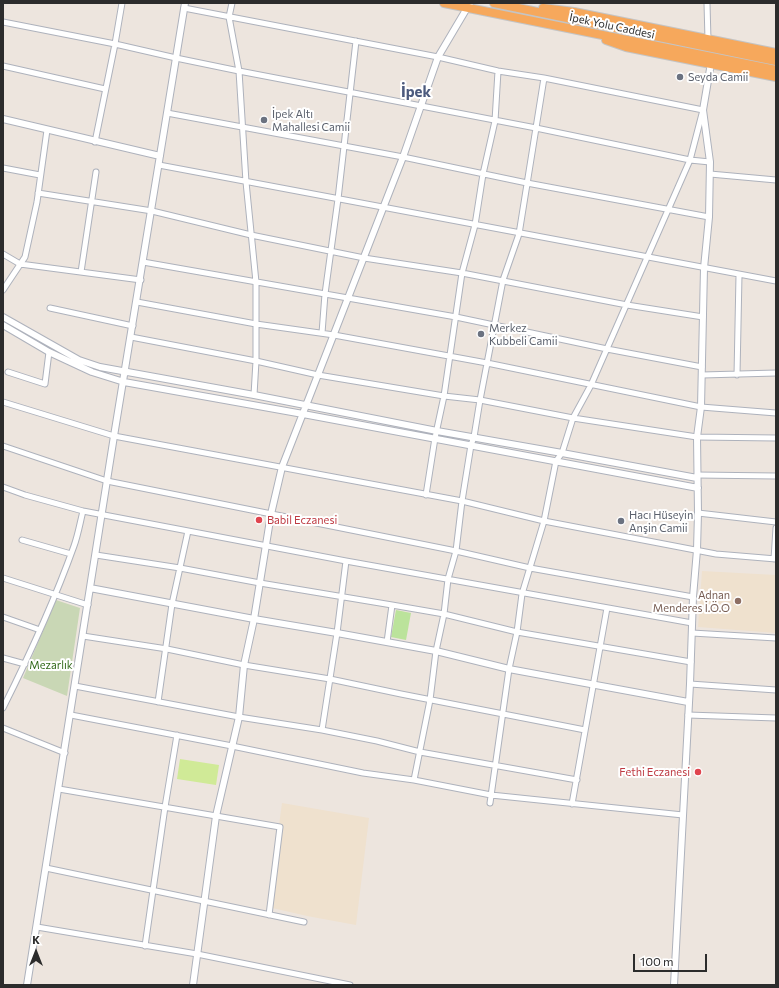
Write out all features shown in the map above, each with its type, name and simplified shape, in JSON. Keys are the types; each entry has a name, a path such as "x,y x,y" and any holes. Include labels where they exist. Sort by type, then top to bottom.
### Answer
{"highway":[{"name":"İpek Yolu Caddesi","path":"444,3 469,5 573,29 776,70"},
{"name":"İpek Yolu Caddesi","path":"498,3 776,61"},
{"path":"498,3 574,12 776,53"},
{"path":"573,29 626,47 776,77"}],"street":[{"path":"95,142 122,3"},
{"path":"232,3 229,17 239,71 244,128 246,182 256,282 256,361 254,395"},
{"path":"706,3 708,40"},
{"path":"193,985 216,816 239,717 244,665 254,619 271,514 282,467 403,157 438,57 469,5"},
{"path":"27,985 84,636 114,436 126,371 185,6 229,17 703,110"},
{"path":"3,22 115,44 239,71 536,128 690,160 710,162"},
{"path":"322,333 330,251 338,200 356,41"},
{"path":"490,802 509,670 517,632 522,594 544,521 556,461 562,453 573,418 591,385 690,160 703,110 711,64"},
{"path":"3,66 105,89"},
{"path":"426,495 435,438 444,396 462,273 475,225 483,174 495,121 498,71"},
{"path":"414,780 430,700 436,651 444,614 448,579 456,551 471,445 474,437 503,280 519,234 544,78"},
{"path":"674,985 690,684 693,597 697,550 697,437 701,407 704,268 709,217 710,162 703,110"},
{"path":"167,113 403,157 527,183 709,217"},
{"path":"3,119 95,142 160,156"},
{"path":"3,290 25,257 38,193 46,130"},
{"path":"159,165 338,200 776,281"},
{"path":"3,168 40,175"},
{"path":"81,272 96,172"},
{"path":"710,174 776,180"},
{"path":"38,193 152,210 251,235 364,258 503,280 626,305 703,317"},
{"path":"3,254 20,264 140,280"},
{"path":"143,262 456,317 607,349 702,367"},
{"path":"737,375 739,275"},
{"path":"137,302 256,324 334,335 701,407 776,414"},
{"path":"50,308 133,326"},
{"path":"3,317 79,360 100,366 437,431 697,477 776,476"},
{"path":"3,325 49,352 92,372 124,382 435,438 698,488"},
{"path":"131,337 256,361 318,375 444,396 480,400 573,418 697,437 776,438"},
{"path":"8,372 45,384 49,352"},
{"path":"702,375 776,373"},
{"path":"3,402 114,436 462,501 544,521 716,554 775,559 776,528"},
{"path":"3,446 107,481 456,551 530,568 693,597"},
{"path":"3,487 25,495 83,511 188,532 448,579 522,594 692,623"},
{"path":"3,708 25,664 71,554 83,511"},
{"path":"698,513 776,522"},
{"path":"158,702 167,649 172,604 188,532"},
{"path":"22,540 71,554"},
{"path":"96,555 180,568 444,614 517,632 691,662"},
{"path":"322,730 337,633 346,561"},
{"path":"3,578 88,606"},
{"path":"90,588 436,651 509,670 688,702"},
{"path":"387,642 392,605"},
{"path":"572,804 607,608"},
{"path":"3,617 40,630"},
{"path":"692,633 776,638"},
{"path":"84,636 167,649 244,665 330,679 585,730"},
{"path":"3,658 25,664"},
{"path":"690,684 776,690"},
{"path":"75,686 239,717 322,730 377,741 420,752 576,780"},
{"path":"71,715 363,773 414,780 491,795 683,815"},
{"path":"688,715 776,718"},
{"path":"3,728 65,753"},
{"path":"146,946 165,807 177,735"},
{"path":"59,789 280,827 269,914"},
{"path":"46,868 304,922"},
{"path":"37,927 197,954 350,985"}],"shaded area":[{"name":"Adnan Menderes İ.Ö.O","path":"702,571 776,575 776,633 698,627"},
{"path":"282,803 369,818 356,925 268,907"}],"green space":[{"name":"Mezarlık","path":"56,600 80,608 67,696 23,678"},
{"path":"396,610 411,613 406,640 391,637"},
{"path":"180,759 219,765 216,785 177,779"}],"place":[{"name":"Seyda Camii","path":"680,77"},
{"name":"İpek Altı Mahallesi Camii","path":"264,120"},
{"name":"Merkez Kubbeli Camii","path":"481,334"},
{"name":"Babil Eczanesi","path":"259,520"},
{"name":"Hacı Hüseyin Anşin Camii","path":"621,521"},
{"name":"Adnan Menderes İ.Ö.O","path":"738,601"},
{"name":"Fethi Eczanesi","path":"698,772"}],"district":[{"name":"İpek","path":"416,92"}]}
